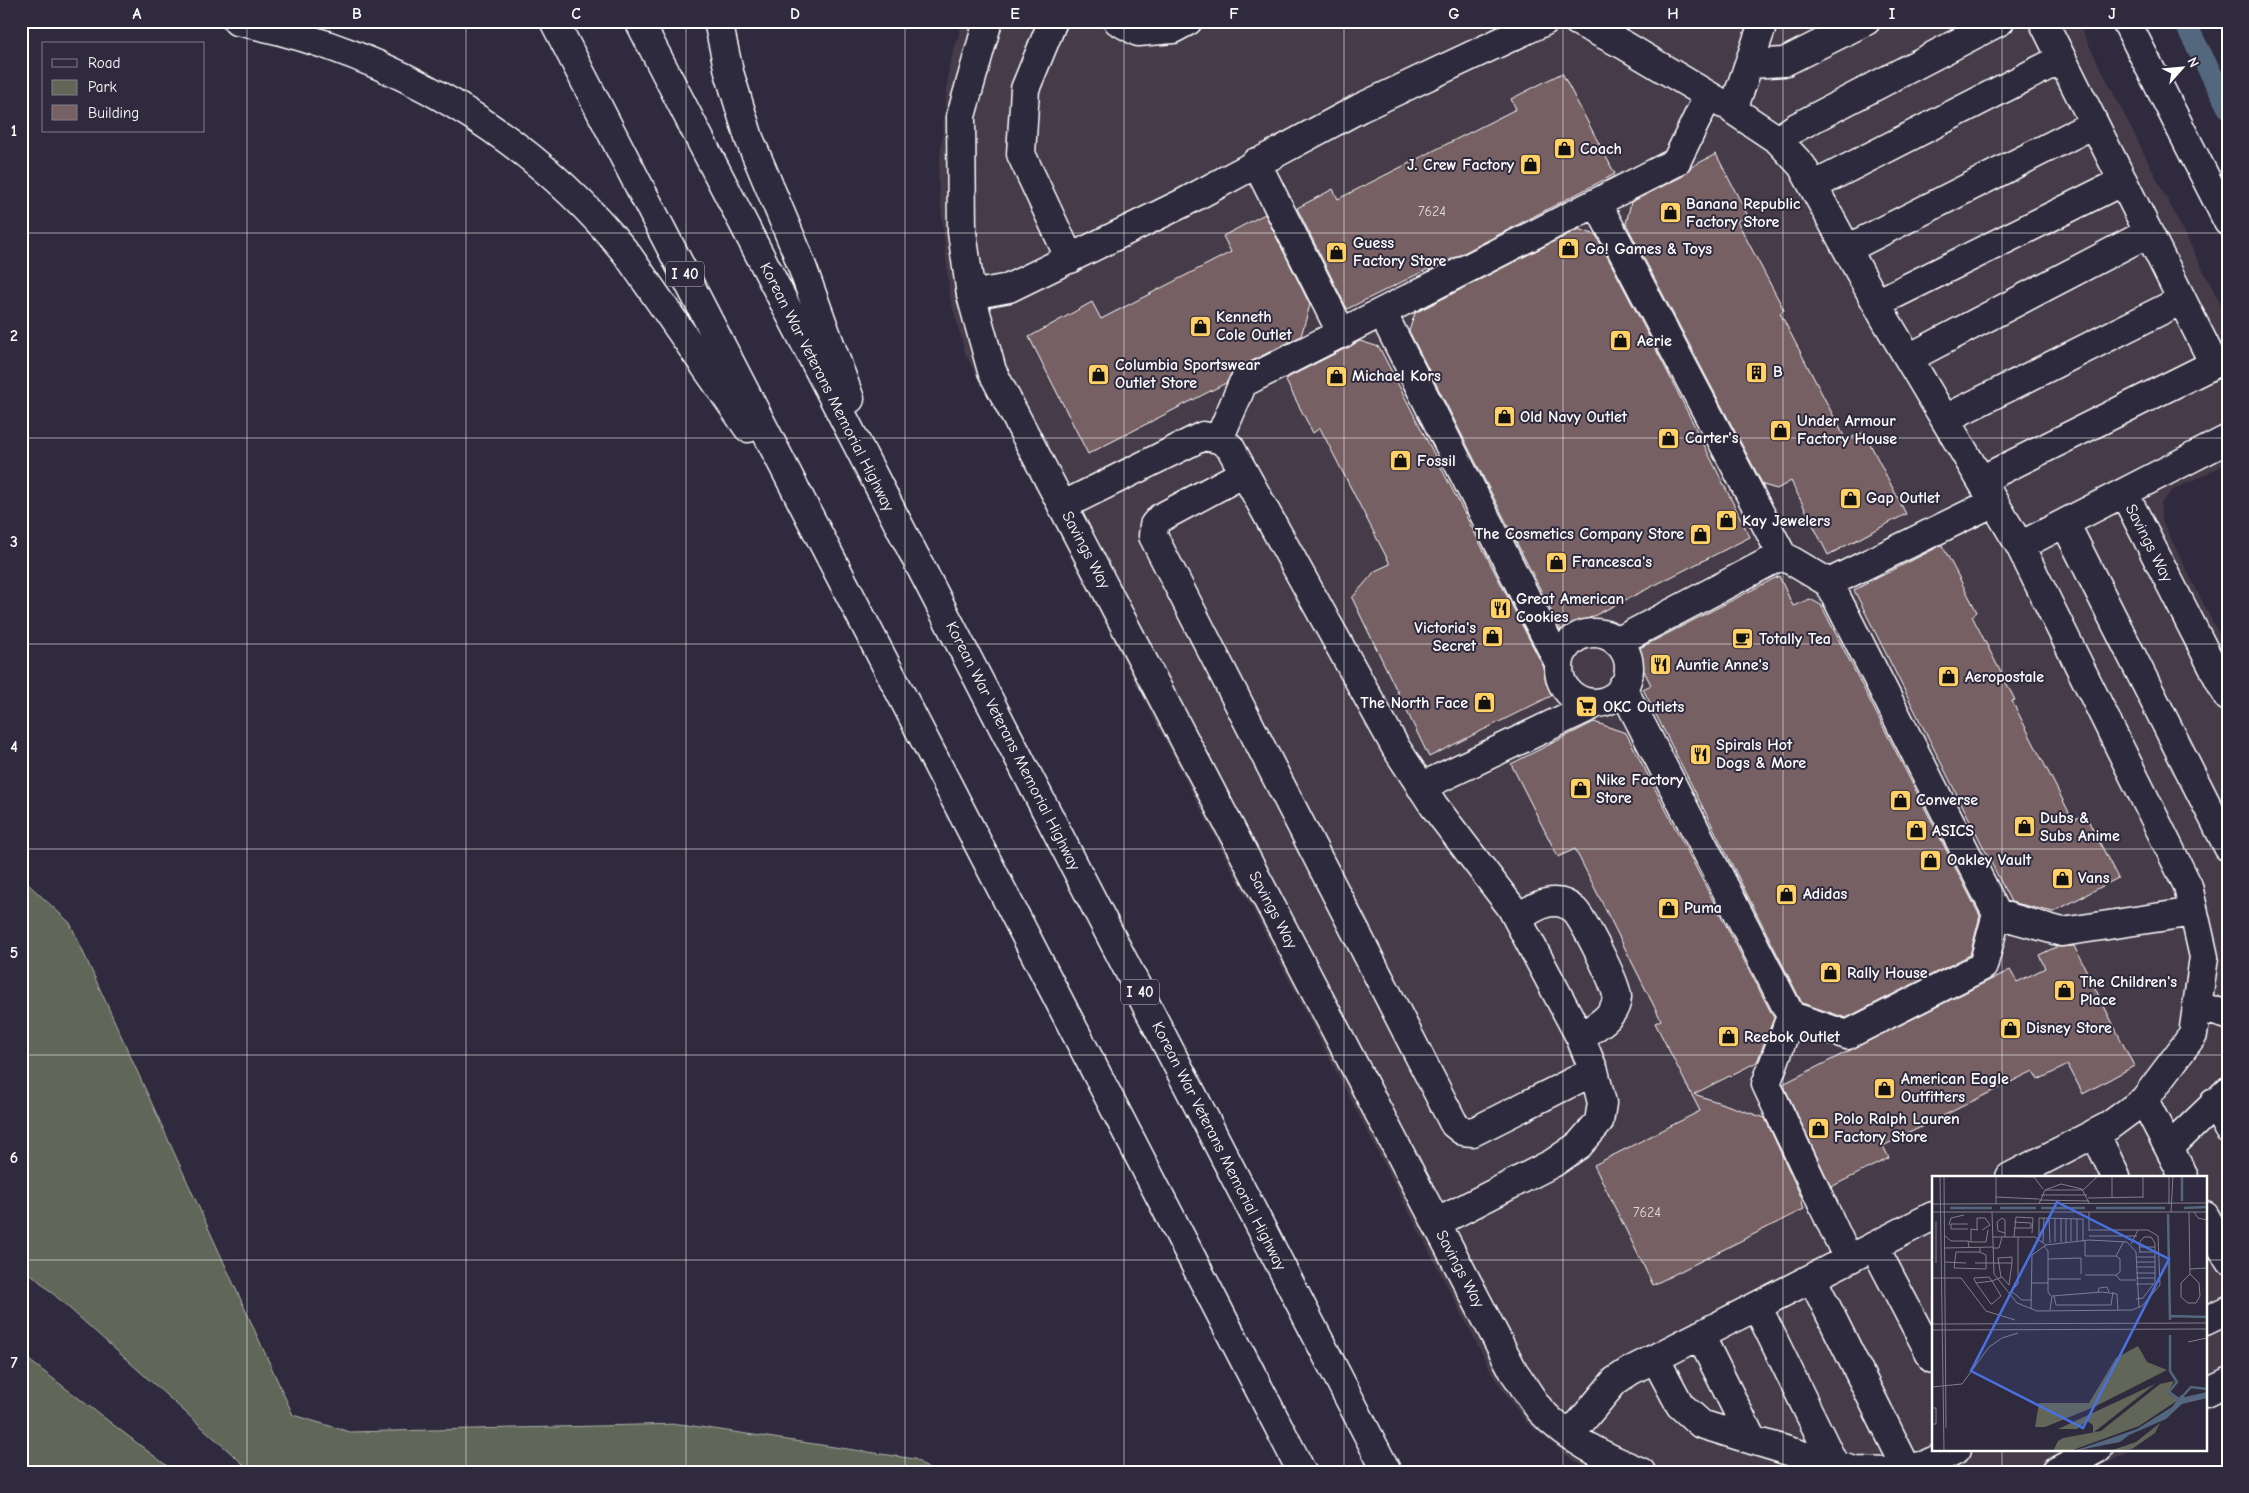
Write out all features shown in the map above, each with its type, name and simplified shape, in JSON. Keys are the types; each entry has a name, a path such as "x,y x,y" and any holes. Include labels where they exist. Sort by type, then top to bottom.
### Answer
{"main road":[{"path":"237,21 298,36 415,81 476,117 548,170 601,222 627,254 815,527"},
{"name":"I 40","path":"554,21 1302,1472"},
{"name":"Korean War Veterans Memorial Highway","path":"639,21 1387,1472"},
{"path":"718,21 729,72 749,138 796,250 892,513"},
{"name":"Savings Way","path":"988,21 961,116 962,232 971,295 992,371 1514,1372 1541,1410 1570,1435 1605,1457 1641,1472"},
{"path":"1053,21 1025,89 1021,154 1070,259"},
{"path":"1118,21 1138,32 1173,29 1188,21"},
{"path":"971,295 1009,288 1070,259 1183,203 1256,162 1360,108 1545,21"},
{"path":"1577,21 1624,45 1734,110 1778,140 1802,166 1877,303 2020,546 2188,886 2204,957 2193,1035 2144,1100 2109,1126 2094,1133 2043,1169 2014,1176"},
{"path":"1734,110 1761,29 1760,21"},
{"path":"1749,64 1784,62 1866,21"},
{"path":"1778,140 1795,128 2000,21"},
{"path":"1829,583 1987,491 2214,364 2043,21"},
{"path":"2126,21 2228,222"},
{"path":"1813,186 2062,59"},
{"path":"1219,439 1243,383 1676,162 1708,96"},
{"path":"1847,249 2094,124"},
{"path":"1256,162 1342,334"},
{"path":"1877,303 2123,181"},
{"path":"1597,203 1782,555 1829,583 1997,914 1983,966 1847,1035 1791,1016 1622,687"},
{"path":"1909,358 2148,233"},
{"path":"1945,419 2182,300"},
{"path":"1382,312 1560,663"},
{"path":"1062,506 1203,436 1219,439 1230,447 1396,748 1421,787 1517,918 1580,1037 1594,1071 1602,1103 1599,1122 1580,1145 1554,1163 1436,1222"},
{"name":"Savings Way","path":"2228,439 2124,493 2228,697"},
{"path":"1244,473 1160,518 1154,525 1153,536 1454,1124 1463,1131 1473,1132 1594,1071"},
{"path":"2020,546 2124,493"},
{"path":"2065,523 2228,847"},
{"path":"1617,642 1782,555"},
{"path":"1421,787 1597,703 1608,700 1622,687 1628,672 1628,661 1624,651 1617,642 1602,634 1586,634 1575,638 1567,645 1560,663 1560,679 1566,689 1575,697 1586,702 1597,703"},
{"path":"1517,918 1543,904 1554,902 1566,904 1576,912 1614,982 1617,997 1612,1010 1604,1021 1580,1037"},
{"path":"1997,914 2062,932 2194,912"},
{"path":"2197,1006 2228,1015"},
{"path":"1791,1016 1766,1084 1848,1259"},
{"path":"2170,1148 2221,1097"},
{"path":"2221,1097 2228,1129"},
{"path":"2144,1100 2184,1176"},
{"path":"2094,1133 2116,1176"},
{"path":"2206,1218 2228,1260"},
{"path":"1570,1435 1615,1382 1655,1358 1874,1246 1932,1220"},
{"path":"1874,1246 1932,1357"},
{"path":"1812,1278 1907,1469"},
{"path":"1757,1306 1834,1464"},
{"path":"2206,1321 2228,1310"},
{"path":"1700,1335 1752,1440"},
{"path":"1655,1358 1680,1405 1702,1424 1752,1440 1856,1471 1889,1472 1926,1465 1955,1450"},
{"path":"2206,1393 2228,1382"},
{"path":"2055,1472 2096,1450"}],"shaded area":[{"path":"963,21 2077,21 2228,319 2228,463 2173,490 2161,503 2161,519 2228,652 2228,1400 2206,1411 2206,1176 1932,1176 1932,1450 2132,1450 2091,1472 1596,1472 1571,1459 1525,1421 1494,1377 965,353 950,297 938,179 949,66"}],"green space":[{"path":"28,884 70,923 293,1415 350,1432 680,1424 915,1459 933,1472 252,1472 21,1265 21,887"},
{"path":"21,1354 175,1472 21,1472"}],"building":[{"path":"1562,73 1615,174 1429,271 1430,268 1347,309 1297,208 1333,189 1338,199 1516,109 1511,99"},
{"name":"B","path":"1716,154 1748,216 1737,221 1784,310 1780,313 1846,440 1864,432 1906,514 1828,555 1791,481 1777,489 1763,485 1626,224 1631,202 1683,176 1691,167"},
{"path":"1265,214 1310,305 1301,336 1236,369 1226,383 1088,454 1029,337 1092,302 1101,319 1231,252 1223,236"},
{"path":"1578,229 1596,235 1663,363 1750,537 1562,632 1409,331 1415,313"},
{"path":"1360,341 1379,347 1557,693 1429,757 1352,598 1375,571 1390,564 1320,428 1313,433 1285,379"},
{"path":"1942,545 1977,612 1972,616 2015,700 2012,701 2073,820 2085,814 2118,878 2053,912 2011,902 1854,590"},
{"path":"1779,576 1793,606 1810,599 1821,605 1980,916 1970,955 1846,1018 1802,1003 1643,689 1651,685 1634,651"},
{"path":"1594,722 1626,733 1774,1018 1757,1062 1694,1094 1765,1118 1803,1201 1801,1202 1804,1209 1653,1285 1594,1165 1700,1111 1655,1023 1661,1020 1575,849 1558,857 1511,764"},
{"path":"2074,946 2134,1066 2083,1094 2068,1065 2038,1080 2033,1071 1883,1146 1889,1158 1831,1187 1783,1084 2010,970 2017,982 2045,968 2039,955 2056,947"}],"waterway":[{"path":"2184,21 2228,107"}],"place":[{"name":"Coach","path":"1564,149"},
{"name":"J. Crew Factory","path":"1530,165"},
{"name":"Banana Republic Factory Store","path":"1670,213"},
{"name":"Go! Games & Toys","path":"1569,249"},
{"name":"Guess Factory Store","path":"1337,252"},
{"name":"Kenneth Cole Outlet","path":"1200,326"},
{"name":"Aerie","path":"1621,341"},
{"name":"B","path":"1757,372"},
{"name":"Columbia Sportswear Outlet Store","path":"1099,374"},
{"name":"Michael Kors","path":"1336,376"},
{"name":"Old Navy Outlet","path":"1504,417"},
{"name":"Under Armour Factory House","path":"1781,430"},
{"name":"Carter's","path":"1669,438"},
{"name":"Fossil","path":"1401,461"},
{"name":"Gap Outlet","path":"1850,498"},
{"name":"Kay Jewelers","path":"1726,521"},
{"name":"The Cosmetics Company Store","path":"1700,534"},
{"name":"Francesca's","path":"1556,562"},
{"name":"Great American Cookies","path":"1500,608"},
{"name":"Victoria's Secret","path":"1492,637"},
{"name":"Totally Tea","path":"1743,639"},
{"name":"Auntie Anne's","path":"1660,665"},
{"name":"Aeropostale","path":"1949,677"},
{"name":"The North Face","path":"1484,703"},
{"name":"OKC Outlets","path":"1587,707"},
{"name":"Spirals Hot Dogs & More","path":"1700,754"},
{"name":"Nike Factory Store","path":"1580,789"},
{"name":"Converse","path":"1900,800"},
{"name":"Dubs & Subs Anime","path":"2024,827"},
{"name":"ASICS","path":"1916,831"},
{"name":"Oakley Vault","path":"1931,860"},
{"name":"Vans","path":"2062,878"},
{"name":"Adidas","path":"1787,894"},
{"name":"Puma","path":"1668,908"},
{"name":"Rally House","path":"1831,973"},
{"name":"The Children's Place","path":"2064,991"},
{"name":"Disney Store","path":"2010,1028"},
{"name":"Reebok Outlet","path":"1728,1037"},
{"name":"American Eagle Outfitters","path":"1885,1088"},
{"name":"Polo Ralph Lauren Factory Store","path":"1818,1128"}]}
